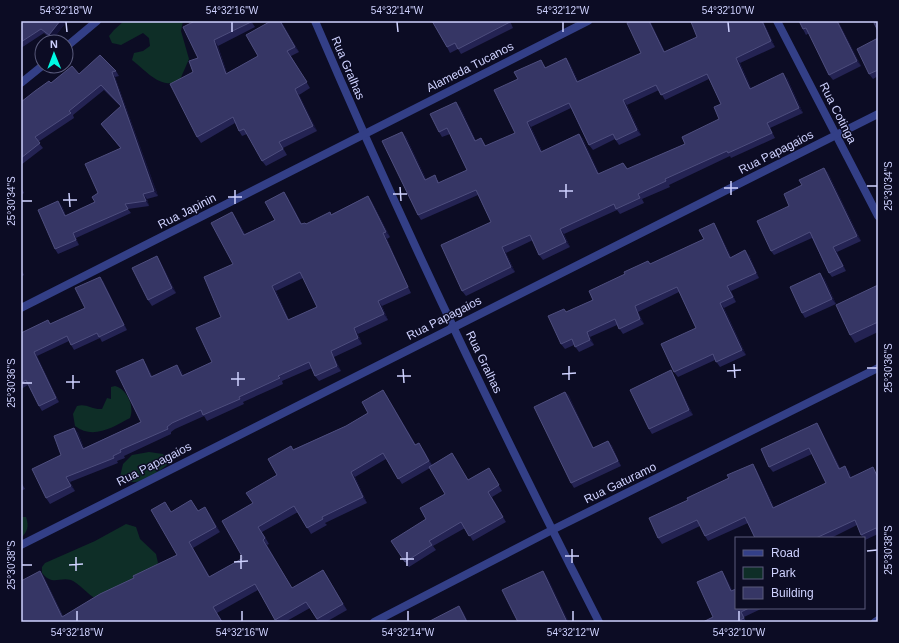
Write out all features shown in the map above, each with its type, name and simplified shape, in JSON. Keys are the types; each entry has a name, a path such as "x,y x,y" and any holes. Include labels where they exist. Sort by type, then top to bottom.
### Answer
{"street":[{"path":"74,40 97,21"},
{"name":"Rua Gralhas","path":"315,21 363,135 453,327 552,530 599,622"},
{"name":"Alameda Tucanos","path":"363,135 588,21"},
{"name":"Rua Cotinga","path":"777,21 878,216"},
{"path":"21,84 34,73"},
{"name":"Rua Papagaios","path":"21,545 878,114"},
{"name":"Rua Japinin","path":"21,308 363,135"},
{"name":"Rua Gaturamo","path":"374,622 552,530 878,368"}],"green space":[{"path":"124,21 183,21 181,31 189,59 179,82 165,83 159,81 148,74 132,60 134,53 143,51 150,46 149,38 143,33 121,45 112,43 109,36"},
{"path":"115,386 123,391 129,399 131,404 130,418 103,431 89,432 75,426 73,414 77,406 83,405 96,409 102,409 107,398 111,399 111,387"},
{"path":"149,452 163,454 167,465 152,476 141,481 129,482 120,477 123,464 132,455"},
{"path":"21,517 26,517 28,526 21,538"},
{"path":"126,524 136,527 140,539 156,554 158,563 153,570 96,599 71,580 53,580 49,579 42,573 42,567 45,563 95,541"}],"building":[{"path":"21,21 60,21 50,34 41,29 21,42"},
{"path":"192,21 251,22 214,40 226,74 258,56 246,35 271,21 280,21 295,47 287,51 307,82 295,89 313,126 279,142 283,149 262,161 244,129 239,131 233,117 197,137 170,84 193,72 189,61 198,58 183,27 193,22"},
{"path":"432,21 510,22 458,49 455,43 447,47"},
{"path":"631,21 649,21 664,52 697,37 691,22 694,21 762,21 771,41 736,58 750,89 783,73 799,108 767,123 772,133 728,153 727,151 665,179 666,181 638,194 640,198 616,209 614,204 560,229 566,242 539,255 530,235 502,247 511,267 462,291 441,245 491,222 476,190 418,215 382,141 402,132 425,180 435,175 438,183 467,170 447,128 439,132 430,114 456,102 475,141 481,138 485,146 515,133 494,90 518,79 514,72 541,60 545,68 566,58 577,82 641,53 627,23","holes":["707,74 721,104 714,107 719,119 682,137 685,144 627,169 623,163 598,174 579,134 541,152 527,122 569,103 589,145 613,134 616,140 637,130 623,100 656,85 661,95"]},
{"path":"799,21 837,21 857,61 829,75 806,28 803,29"},
{"path":"878,21 878,31 874,23"},
{"path":"878,38 878,70 869,74 857,49"},
{"path":"100,55 116,71 112,72 154,191 143,194 146,201 125,204 128,209 73,233 76,240 55,249 38,210 58,201 65,216 95,202 92,197 98,193 85,164 121,148 101,124 121,106 101,85 69,111 71,113 35,137 40,143 21,158 21,102 49,81 51,83 62,74 74,74 74,68 79,74"},
{"path":"824,168 857,236 833,247 843,266 829,273 810,232 771,251 757,221 789,206 784,194 802,185 799,180"},
{"path":"284,192 301,224 306,224 330,212 331,215 368,196 386,232 383,233 408,287 378,301 384,314 354,328 358,338 331,351 337,366 315,376 309,362 278,376 280,378 239,397 240,399 203,415 201,410 172,423 167,427 168,429 120,450 121,452 113,456 114,458 66,477 71,486 46,498 32,469 61,455 54,436 74,428 83,449 141,422 116,371 143,359 151,377 177,365 182,376 212,362 196,328 221,317 204,277 233,264 211,223 232,212 244,235 275,220 265,202","holes":["300,272 317,307 288,320 272,286"]},
{"path":"714,223 730,258 745,250 756,273 727,286 733,297 720,303 742,350 716,362 713,354 674,372 661,344 696,328 677,287 635,306 640,319 619,329 615,319 587,332 590,340 575,347 572,339 561,344 548,316 564,309 566,312 593,300 589,291 625,274 624,272 648,261 650,264 704,239 699,230"},
{"path":"157,256 172,288 148,300 132,268"},
{"path":"820,273 832,299 802,313 790,287"},
{"path":"100,277 124,325 99,337 97,333 71,345 67,336 34,352 56,398 39,406 26,380 21,383 21,333 48,320 50,324 85,308 75,288"},
{"path":"878,285 878,322 850,335 836,305"},
{"path":"671,370 689,410 649,429 630,390"},
{"path":"383,390 415,445 419,443 429,461 398,479 383,453 351,472 363,497 322,517 323,519 307,528 294,506 258,527 265,538 263,540 292,588 323,570 343,604 317,619 306,602 275,620 255,584 213,607 222,622 21,622 21,581 40,571 62,617 100,594 134,578 133,576 177,555 151,510 165,502 171,512 191,500 198,511 205,507 216,527 189,542 209,577 243,558 222,521 253,503 246,493 277,475 268,459 291,446 293,450 346,426 368,413 362,402"},
{"path":"565,392 593,448 608,441 618,461 571,483 534,407"},
{"path":"817,423 839,469 845,466 850,478 873,467 878,478 878,532 876,528 861,535 855,520 818,537 755,537 745,517 705,536 697,520 658,538 649,518 688,500 687,498 729,478 727,475 753,464 773,508 826,483 809,448 769,467 761,449"},
{"path":"452,453 468,480 489,468 499,485 488,492 503,517 469,536 461,522 429,541 432,545 405,562 391,541 426,519 420,508 445,494 429,467"},
{"path":"543,571 567,622 518,622 502,590"},
{"path":"722,571 731,591 735,589 735,609 747,609 741,612 744,618 736,622 703,622 713,617 697,582"},
{"path":"459,606 467,622 428,622"}]}
